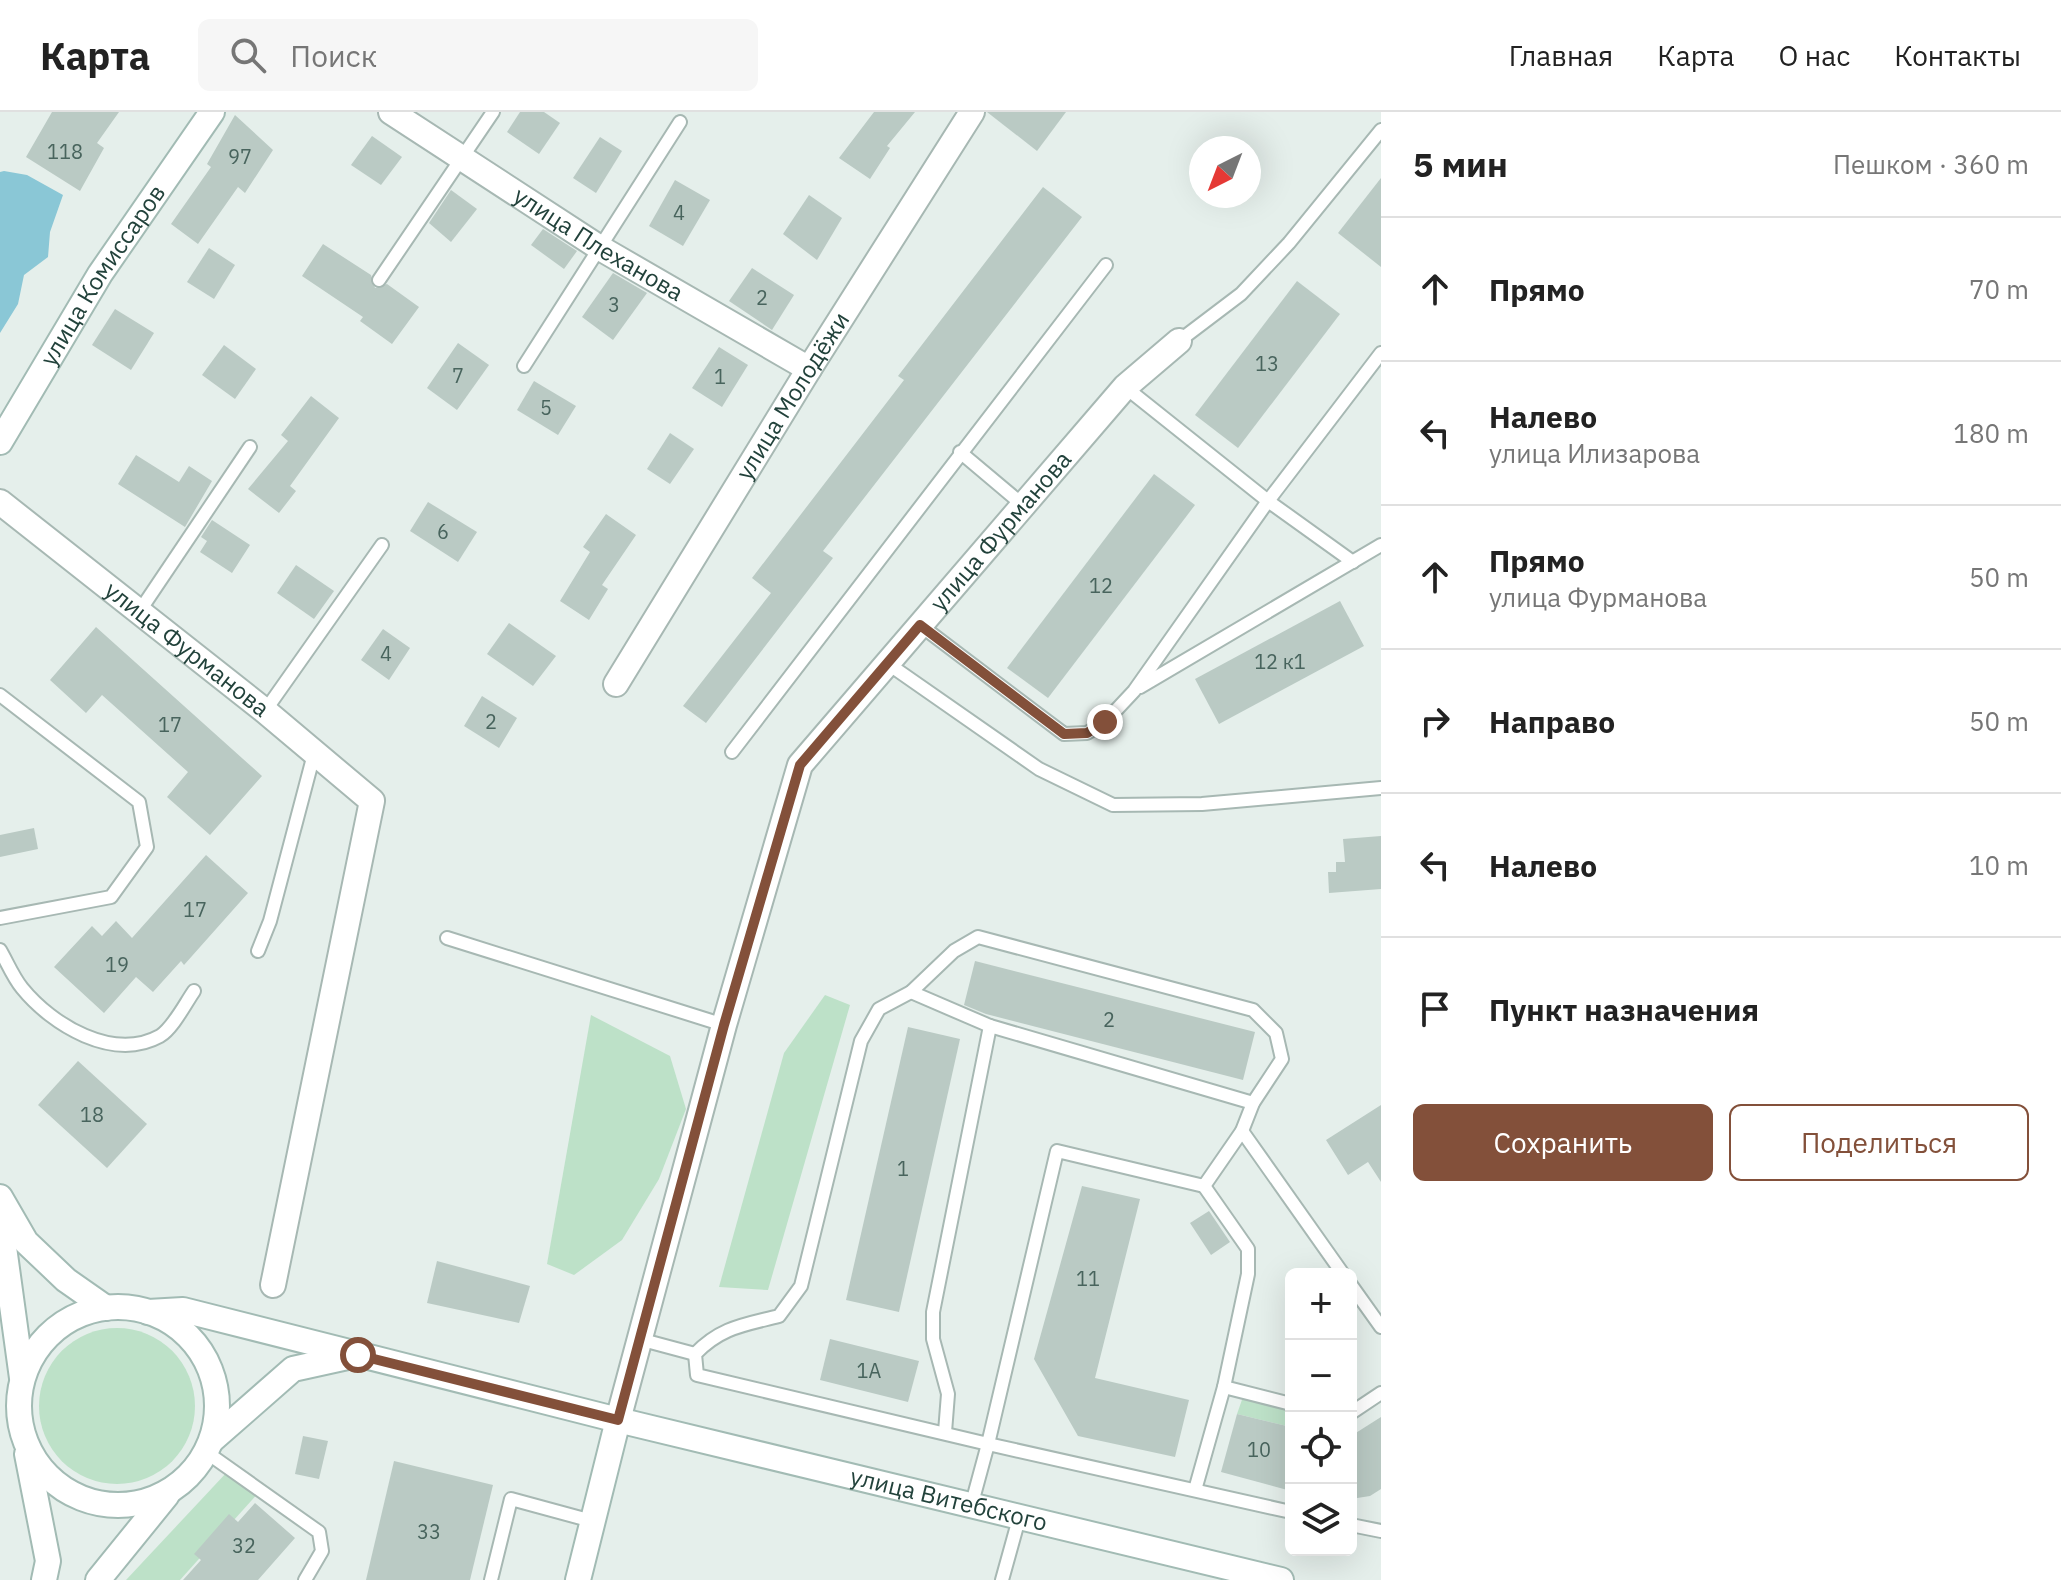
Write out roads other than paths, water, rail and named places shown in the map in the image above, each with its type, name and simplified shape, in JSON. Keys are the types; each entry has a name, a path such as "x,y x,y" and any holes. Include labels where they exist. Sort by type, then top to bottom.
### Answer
{"street":[{"name":"улица Комиссаров","path":"0,442 100,274 212,112"},
{"name":"улица Плеханова","path":"391,112 600,248 809,369"},
{"name":"улица Молодёжи","path":"616,684 809,369 972,112"},
{"name":"улица Фурманова","path":"724,1025 800,765 1125,387 1179,341"},
{"name":"улица Фурманова","path":"0,502 265,711 372,801 273,1285"},
{"path":"578,1580 724,1025"},
{"path":"0,1197 26,1242 66,1280 106,1308"},
{"path":"0,1218 22,1381 19,1408 48,1561 44,1580"},
{"path":"22,1381 34,1354 53,1331 78,1315 106,1308 148,1312 176,1326 199,1349 213,1377 217,1409 209,1446"},
{"name":"улица Витебского","path":"148,1312 183,1310 618,1420 1281,1580"},
{"path":"98,1580 170,1491 191,1474 209,1446 293,1369 358,1355"},
{"path":"23,1436 37,1463 57,1485 83,1499 113,1505 142,1503 170,1491"}],"lane":[{"path":"379,280 493,112"},
{"path":"524,366 680,122"},
{"path":"1179,341 1241,294 1289,243 1381,130"},
{"path":"732,752 1106,265"},
{"path":"920,625 1064,734 1087,733 1105,722 1134,691 1268,501 1381,353"},
{"path":"1125,387 1268,501 1353,562"},
{"path":"139,612 250,447"},
{"path":"960,452 1023,505"},
{"path":"265,711 382,545"},
{"path":"1134,691 1381,545"},
{"path":"887,663 1039,769 1113,805 1202,804 1381,788"},
{"path":"0,695 139,802 147,847 111,897 0,918"},
{"path":"258,951 270,921 314,754"},
{"path":"695,1354 721,1331 779,1316 801,1286 861,1041 879,1009 911,992 954,951 978,937 1253,1010 1276,1033 1282,1059 1253,1103 1242,1131 1204,1186"},
{"path":"447,938 724,1025"},
{"path":"0,950 23,988 66,1025 102,1042 135,1045 163,1035 194,991"},
{"path":"911,992 990,1026 1253,1103"},
{"path":"945,1432 948,1394 933,1339 933,1312 990,1026"},
{"path":"1242,1131 1339,1268"},
{"path":"972,1503 1057,1151 1204,1186 1248,1249 1248,1274 1224,1387 1195,1490"},
{"path":"1357,1293 1381,1327"},
{"path":"639,1339 695,1354"},
{"path":"695,1354 697,1375 1285,1511"},
{"path":"1224,1387 1285,1402"},
{"path":"1352,1412 1381,1393"},
{"path":"209,1446 319,1532 322,1551 305,1580"},
{"path":"491,1580 511,1499 592,1521"},
{"path":"1002,1580 1020,1515"},
{"path":"1357,1526 1381,1531"}],"water":[{"path":"0,172 27,175 63,195 50,232 48,257 24,275 18,304 0,333"}]}
